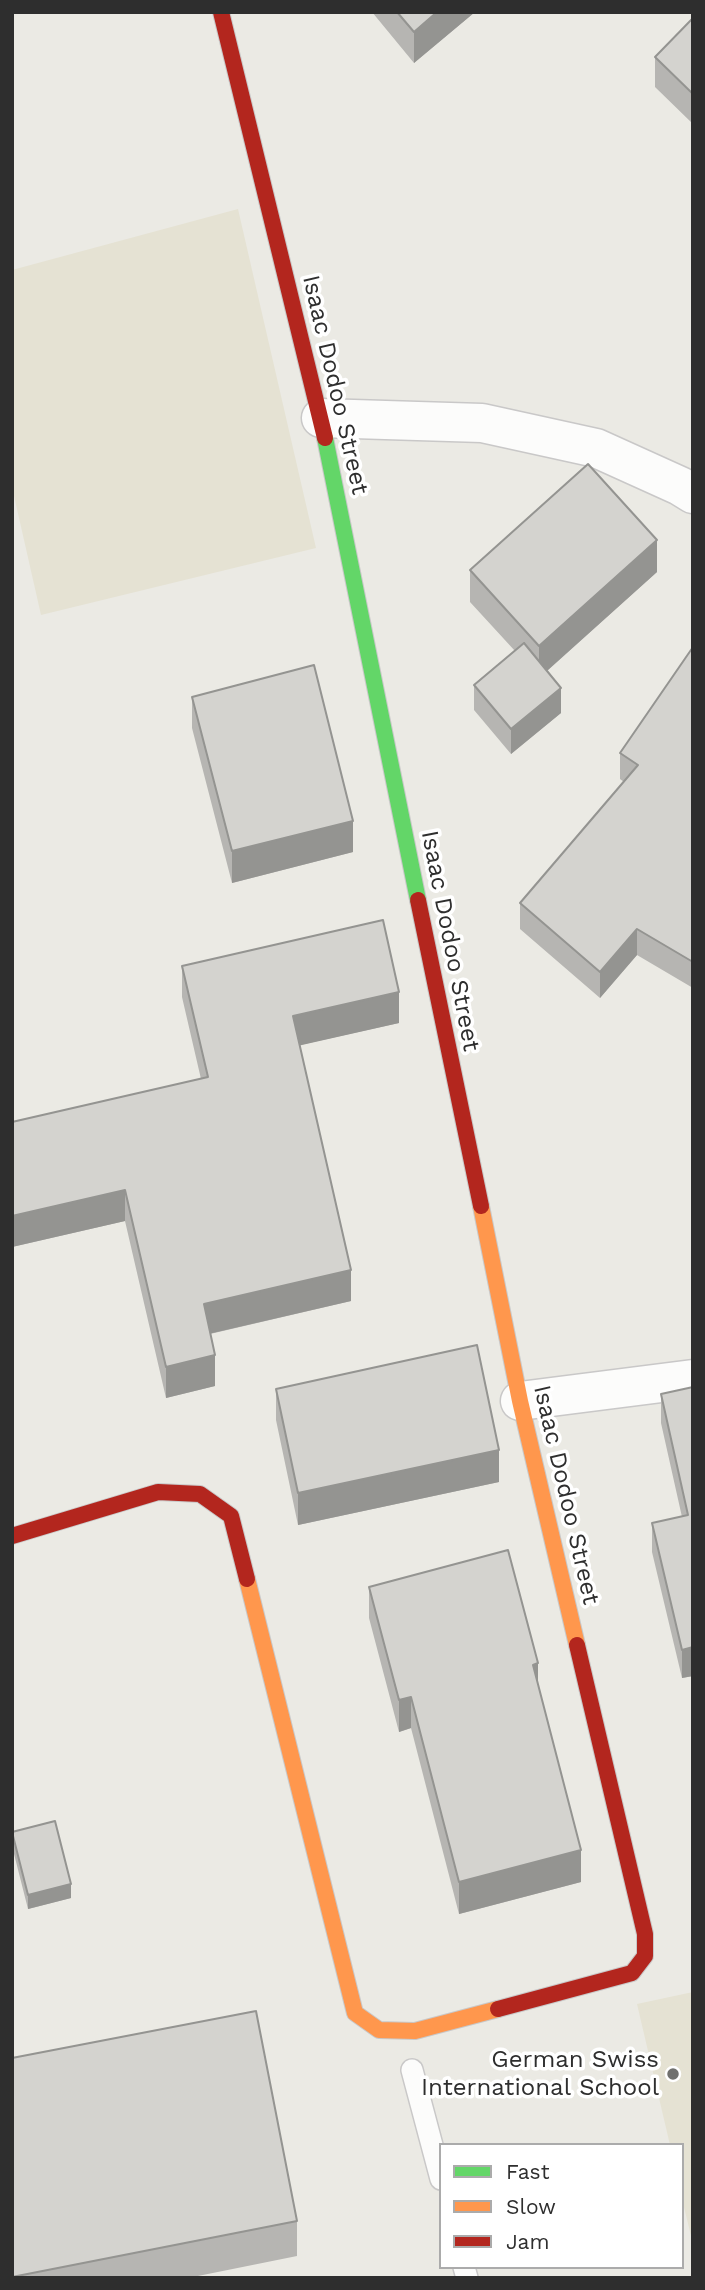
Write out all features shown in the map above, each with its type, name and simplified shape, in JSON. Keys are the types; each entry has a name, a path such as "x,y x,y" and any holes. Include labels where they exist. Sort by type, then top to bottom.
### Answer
{"street":[{"name":"Isaac Dodoo Street","path":"12,1536 158,1492 200,1493 231,1516 355,2012 379,2029 415,2031 632,1973 645,1956 645,1934 520,1401 321,418 221,12"},
{"path":"321,418 482,423 596,448 693,494"},
{"path":"520,1401 693,1379"}],"lane":[{"path":"412,2070 439,2171"}],"shaded area":[{"path":"238,209 316,548 41,615 12,487 12,270"},
{"name":"German Swiss International School","path":"693,1992 693,2244 684,2207 684,2143 670,2143 637,2004"}],"building":[{"path":"397,12 437,12 414,32"},
{"path":"693,18 693,94 655,57"},
{"path":"588,464 657,540 539,646 470,570"},
{"path":"524,643 561,688 511,729 474,685"},
{"path":"693,647 693,962 637,929 600,972 520,903 638,765 620,753"},
{"path":"314,665 353,821 232,851 192,697"},
{"path":"383,920 399,992 293,1016 351,1270 204,1304 215,1355 166,1367 125,1190 12,1216 12,1122 208,1077 182,966"},
{"path":"477,1345 499,1450 298,1493 276,1389"},
{"path":"693,1387 693,1647 682,1650 652,1523 688,1515 661,1394"},
{"path":"508,1550 538,1663 533,1665 581,1850 459,1882 411,1697 399,1700 369,1587"},
{"path":"55,1821 71,1884 28,1895 12,1832"},
{"path":"256,2011 297,2221 12,2277 12,2058"}],"traffic: fast":[{"path":"325,438 418,900"}],"traffic: slow":[{"path":"481,1206 520,1401 577,1645"},
{"path":"247,1579 355,2013 379,2030 415,2031 498,2009"}],"traffic: jam":[{"path":"221,12 325,438"},
{"path":"418,900 481,1206"},
{"path":"12,1536 158,1492 200,1494 231,1516 247,1579"},
{"path":"498,2009 632,1973 645,1956 645,1934 577,1645"}],"place":[{"name":"German Swiss International School","path":"673,2074"}]}
